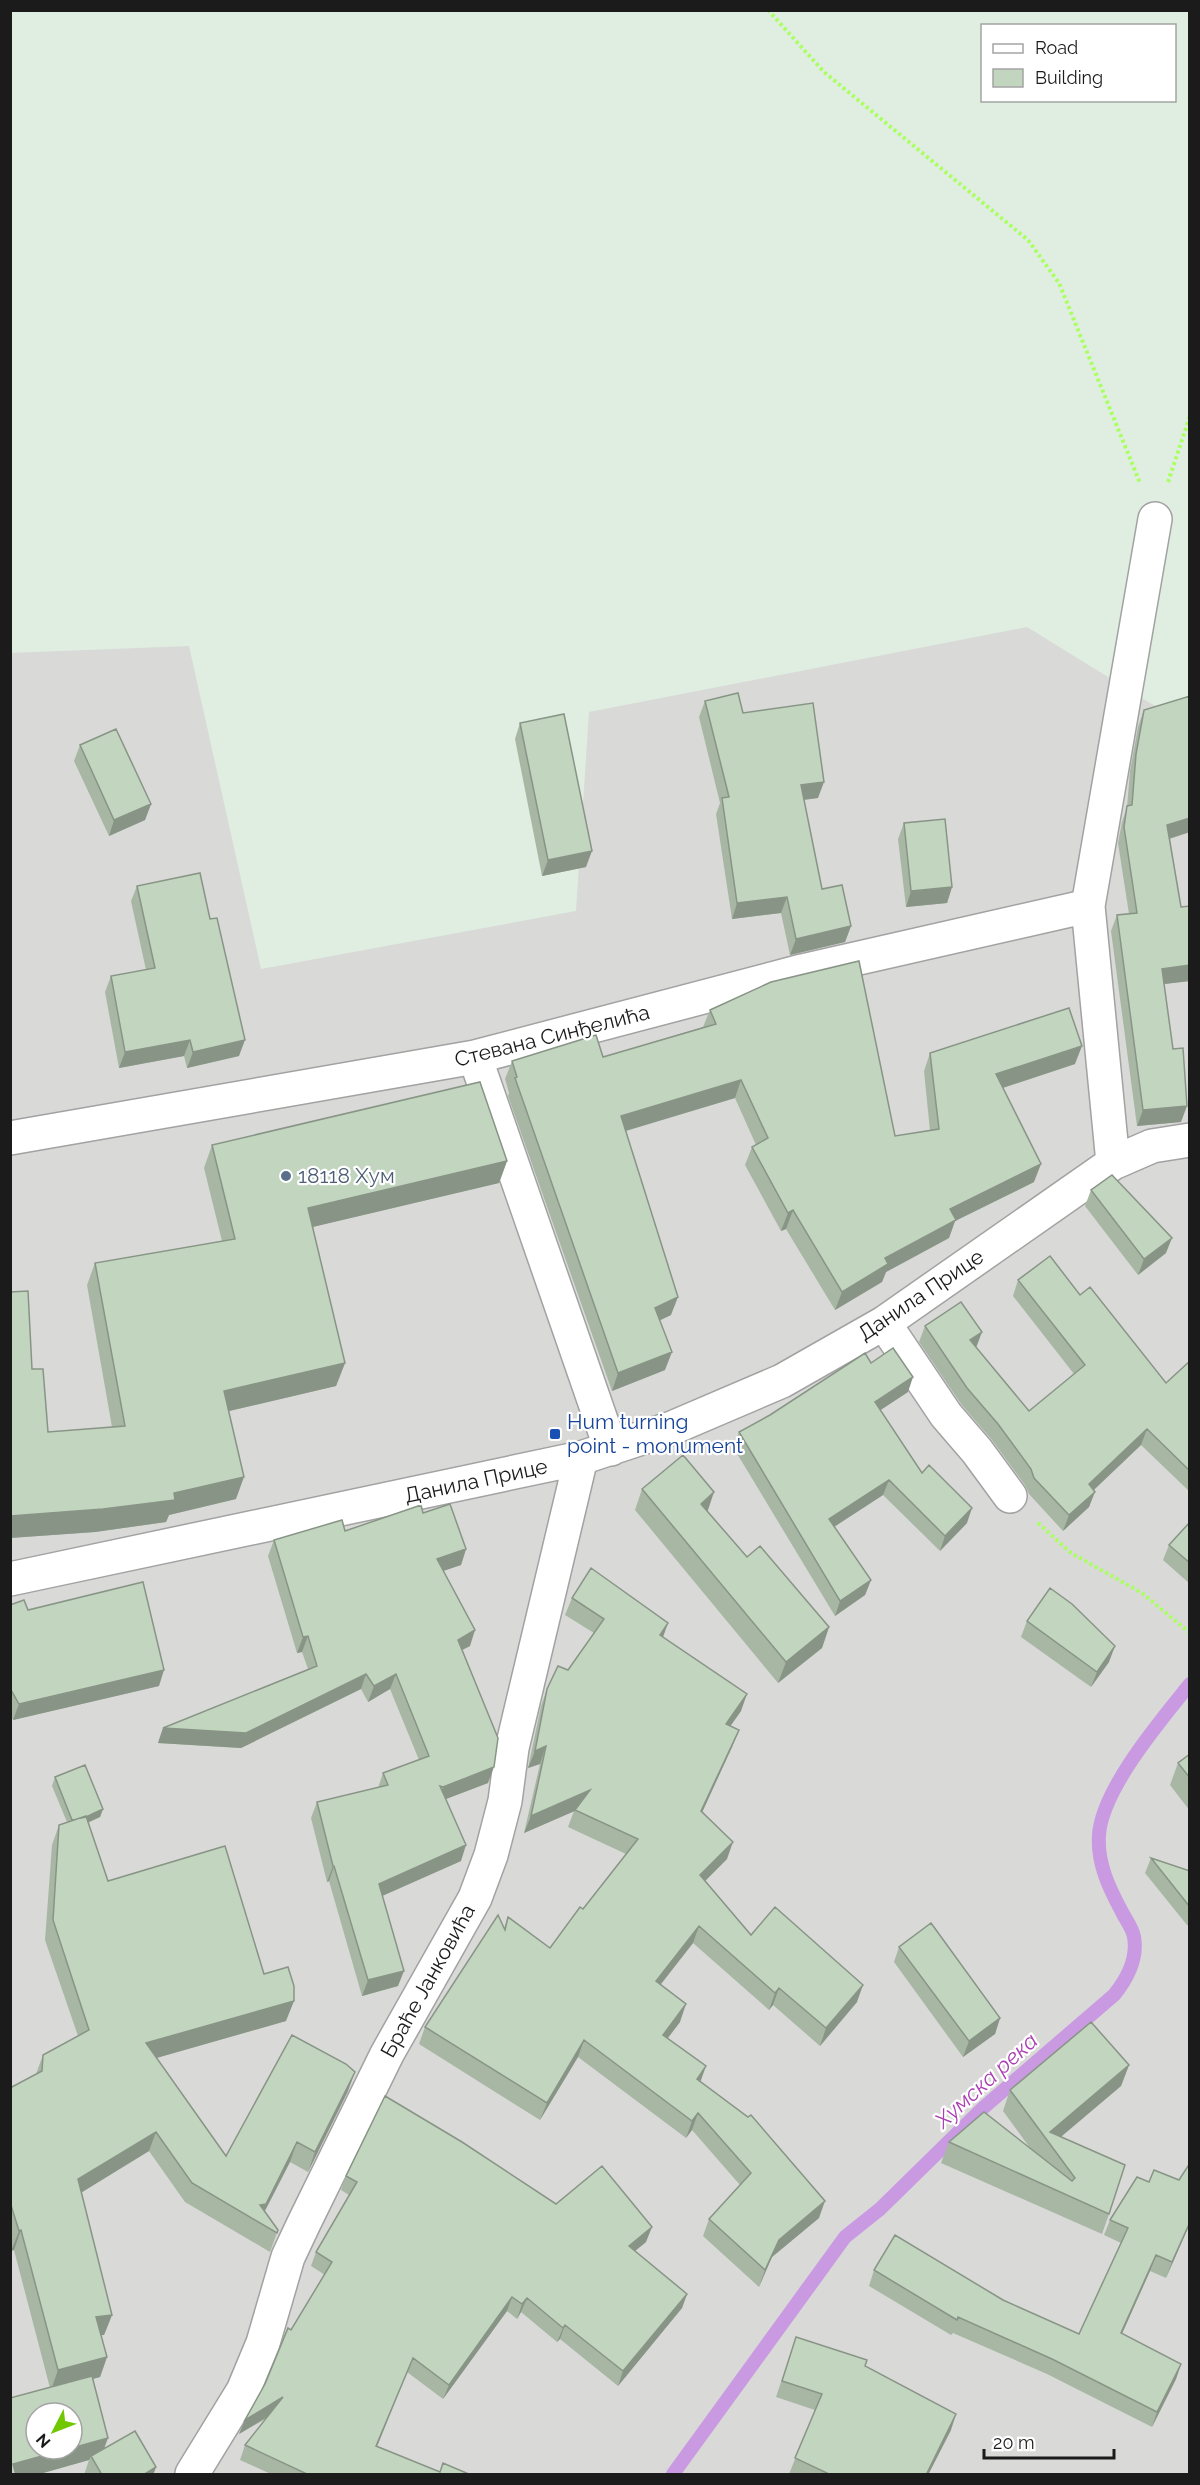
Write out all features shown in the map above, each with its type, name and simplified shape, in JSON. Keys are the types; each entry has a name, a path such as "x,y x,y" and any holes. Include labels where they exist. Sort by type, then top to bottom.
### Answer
{"street":[{"path":"1113,1163 1088,906 1155,519"},
{"name":"Стевана Синђелића","path":"10,1138 474,1057 802,971 1088,906"},
{"path":"474,1057 596,1453"},
{"name":"Данила Прице","path":"10,1579 596,1453 672,1428 782,1382 884,1323 1113,1163 1152,1146 1190,1140"},
{"path":"884,1323 946,1414 1010,1496"},
{"name":"Браће Јанковића","path":"192,2475 243,2391 263,2343 288,2257 314,2202 387,2054 475,1898 491,1855 505,1801 512,1748 596,1453"}],"path":[{"path":"768,10 824,72 1028,240 1059,283 1155,519"},
{"path":"1155,519 1190,416"},
{"path":"1010,1496 1071,1553 1142,1593 1190,1633"}],"shaded area":[{"path":"1027,627 1189,727 1189,2474 11,2474 10,653 189,646 261,969 576,911 589,712"}],"building":[{"path":"738,693 743,713 813,703 824,782 801,785 822,889 842,885 851,926 796,939 787,897 737,903 722,798 729,797 705,701"},
{"path":"1190,696 1190,818 1167,825 1181,907 1190,906 1190,965 1162,969 1173,1049 1183,1048 1187,1106 1143,1110 1117,915 1137,913 1124,827 1127,806 1132,805 1136,754 1144,710"},
{"path":"564,714 592,851 548,860 520,723"},
{"path":"116,729 151,804 114,820 80,745"},
{"path":"945,819 952,887 911,891 904,823"},
{"path":"200,873 210,919 217,918 245,1040 193,1052 190,1040 125,1052 111,976 155,968 137,886"},
{"path":"859,961 895,1136 939,1129 930,1053 1069,1008 1082,1046 996,1074 1041,1164 950,1209 956,1220 885,1258 888,1264 842,1292 793,1210 788,1213 752,1147 768,1138 741,1080 621,1116 678,1297 655,1308 672,1352 618,1373 515,1078 517,1077 512,1061 596,1035 603,1057 716,1024 710,1010 771,982"},
{"path":"480,1082 507,1161 308,1208 345,1363 224,1391 244,1477 174,1493 175,1500 103,1509 10,1516 10,1292 28,1291 32,1369 43,1369 48,1432 125,1426 95,1263 235,1239 212,1145"},
{"path":"1112,1175 1172,1238 1144,1259 1091,1190"},
{"path":"1050,1256 1080,1295 1090,1287 1166,1383 1190,1361 1190,1471 1147,1429 1089,1484 1095,1492 1069,1515 1034,1478 1031,1469 998,1424 967,1388 925,1326 961,1302 982,1332 970,1340 1029,1411 1085,1365 1018,1280"},
{"path":"893,1348 913,1377 875,1402 922,1473 929,1465 972,1508 945,1536 889,1480 829,1519 871,1580 840,1601 739,1432 770,1415 865,1353 871,1363"},
{"path":"683,1455 714,1492 701,1504 747,1557 760,1546 829,1627 786,1662 642,1489"},
{"path":"450,1504 466,1549 437,1559 475,1630 458,1640 498,1738 494,1767 443,1787 440,1786 466,1845 379,1884 404,1971 368,1980 333,1866 317,1802 388,1785 383,1773 429,1756 396,1674 374,1686 366,1674 246,1733 163,1728 317,1666 308,1636 303,1637 274,1540 342,1520 345,1531 421,1505 423,1513"},
{"path":"1190,1522 1190,1563 1169,1545"},
{"path":"591,1568 668,1623 660,1635 747,1694 726,1724 739,1730 701,1811 733,1842 700,1875 751,1935 775,1907 863,1985 826,2028 779,1988 775,1993 699,1926 656,1981 686,2004 663,2035 706,2066 697,2079 748,2117 751,2115 825,2201 779,2240 765,2270 709,2219 751,2173 698,2113 692,2121 584,2040 547,2103 425,2027 498,1915 505,1930 508,1917 550,1948 580,1907 583,1909 638,1839 575,1810 590,1790 531,1816 546,1746 535,1751 547,1689 558,1666 568,1670 604,1619 572,1598"},
{"path":"143,1582 164,1670 19,1704 10,1688 10,1605 24,1600 28,1610"},
{"path":"1050,1588 1072,1604 1115,1646 1097,1672 1027,1621"},
{"path":"1190,1754 1190,1778 1178,1763"},
{"path":"85,1765 103,1809 86,1817 72,1820 55,1777"},
{"path":"86,1816 108,1881 225,1846 264,1974 288,1967 294,1986 294,2001 146,2043 226,2156 292,2035 346,2064 355,2072 315,2152 297,2142 266,2204 260,2205 278,2230 277,2233 192,2183 156,2132 78,2179 112,2315 96,2317 107,2357 58,2370 21,2230 19,2231 10,2202 10,2088 42,2071 43,2055 89,2030 53,1920 59,1825"},
{"path":"1151,1858 1190,1871 1190,1907"},
{"path":"931,1923 1000,2018 969,2041 899,1947"},
{"path":"1091,2022 1129,2065 1050,2132 1125,2165 1109,2214 949,2142 984,2112 1072,2181 1075,2178 1010,2090"},
{"path":"385,2096 462,2142 556,2204 602,2166 652,2227 629,2246 687,2294 623,2371 565,2325 563,2328 527,2298 522,2304 512,2297 449,2385 413,2358 376,2446 440,2472 443,2463 471,2475 309,2475 245,2445 283,2397 245,2420 265,2384 288,2328 291,2330 332,2262 316,2252 357,2182 346,2176"},
{"path":"1190,2163 1190,2222 1172,2262 1156,2255 1121,2333 1181,2364 1157,2412 1052,2359 958,2317 957,2320 874,2270 895,2235 1003,2300 1079,2334 1128,2228 1110,2220 1137,2177 1149,2182 1154,2170 1179,2180"},
{"path":"796,2337 867,2360 865,2366 956,2414 926,2475 831,2475 795,2458 822,2394 782,2381"},
{"path":"92,2376 108,2438 84,2445 84,2401 24,2401 24,2461 13,2464 16,2475 10,2475 10,2398"},
{"path":"135,2431 156,2467 143,2475 102,2475 91,2456"}],"waterway":[{"name":"Хумска река","path":"673,2474 845,2237 880,2209 983,2108 1114,1995 1123,1982 1133,1961 1135,1945 1131,1928 1113,1894 1102,1865 1099,1835 1103,1817 1121,1776 1190,1684"}],"place":[{"name":"18118 Хум","path":"286,1176"},
{"name":"Hum turning point - monument","path":"555,1434"}]}
